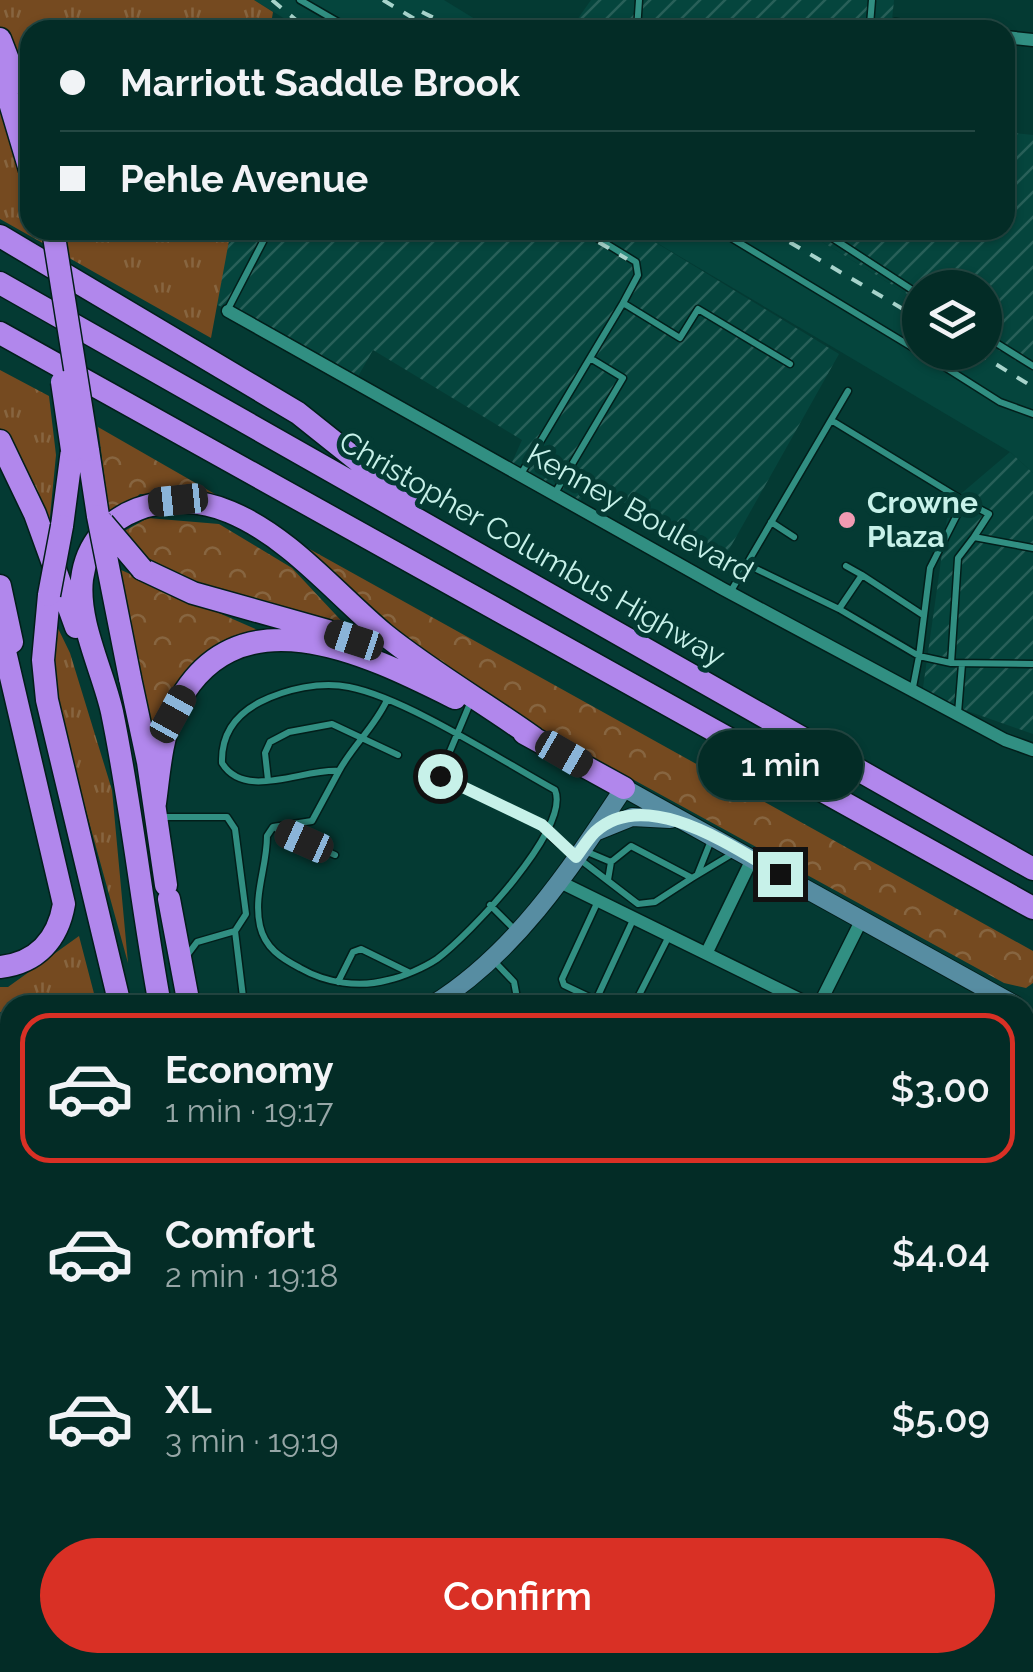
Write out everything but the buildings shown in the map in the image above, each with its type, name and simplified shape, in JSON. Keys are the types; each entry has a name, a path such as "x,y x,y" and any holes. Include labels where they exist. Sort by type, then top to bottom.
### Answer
{"highway":[{"path":"0,39 20,96"},
{"path":"0,69 20,136"},
{"path":"0,236 298,413 464,545"},
{"path":"42,240 80,450 98,516 156,810 188,995"},
{"path":"54,240 80,450 62,526 43,660 47,700 118,995"},
{"name":"Christopher Columbus Highway","path":"0,283 1033,868"},
{"path":"0,333 1033,908"},
{"path":"0,441 35,514 122,768"},
{"path":"158,995 122,768 82,599 82,577 90,552 104,533 127,512 151,502 206,503 263,530 388,637 471,700"},
{"path":"98,516 122,551 142,568 193,593 375,647 451,682"},
{"path":"0,586 21,681 75,871 96,907"},
{"path":"0,630 64,904 60,926 48,944 34,956 0,967"},
{"path":"156,810 166,734 186,690 205,668 250,644 278,638 356,651 471,700 624,788"}],"street":[{"name":"Kenney Boulevard","path":"228,310 730,592 1033,750"},
{"path":"446,995 493,960 518,933 624,788 997,995"},
{"path":"594,832 632,817 685,822"},
{"path":"706,952 748,856"},
{"path":"558,881 794,995"},
{"path":"821,995 862,920"}],"lane":[{"path":"300,0 335,20"},
{"path":"228,310 264,240"},
{"path":"521,475 638,276 636,262 600,240"},
{"path":"735,240 902,341"},
{"path":"835,240 902,283"},
{"path":"623,302 680,338 698,310 790,364"},
{"path":"1002,347 1033,366"},
{"path":"554,494 623,378 590,358"},
{"path":"949,370 1000,402 1033,414"},
{"path":"730,592 848,391"},
{"path":"831,420 989,514 958,558 951,663"},
{"path":"913,687 930,568 964,501"},
{"path":"771,522 794,537"},
{"path":"974,537 1033,548"},
{"path":"746,564 839,610 919,656 962,664 1033,664"},
{"path":"846,566 924,615"},
{"path":"839,610 862,576"},
{"path":"958,713 962,664"},
{"path":"339,771 316,769 268,780 238,779 222,762 224,738 246,709 269,698 327,684 352,687 387,700 456,736 555,790 558,797 550,832 490,905 434,960 388,981 338,982 284,959 264,939 257,902 266,836 273,827 312,821 354,744 363,739 387,700"},
{"path":"440,776 471,700"},
{"path":"268,780 265,753 270,742 289,732 332,724 398,755"},
{"path":"430,771 550,832 579,853 609,883 646,906 724,857 748,856"},
{"path":"156,810 227,816 235,830 246,914 235,932 243,995"},
{"path":"273,827 334,855"},
{"path":"695,876 713,837"},
{"path":"609,883 610,862 631,846 695,876"},
{"path":"579,853 610,862"},
{"path":"585,995 564,985 562,979 598,900"},
{"path":"490,905 518,933"},
{"path":"598,995 634,918"},
{"path":"181,962 197,942 235,932"},
{"path":"639,995 670,934"},
{"path":"338,982 353,952 361,949 408,972"},
{"path":"493,960 514,982 516,995"}],"shaded area":[{"path":"254,0 444,0 477,20 287,20"},
{"path":"591,0 894,0 892,20 577,20"},
{"path":"1015,133 1033,135 1033,371 1002,352 1002,270 902,270 902,291 819,240 1015,240"},
{"path":"229,240 651,240 839,354 722,562 590,482 578,505 509,469 522,440 373,350 356,380 216,304"},
{"path":"652,240 819,240 902,291 902,370 1002,370 1002,352 1033,371 1033,473 1010,452"},
{"path":"1010,452 1033,473 1033,734 922,695 949,504"}],"green space":[{"path":"0,0 254,0 273,12 272,20 20,20 20,230 0,219"},
{"path":"37,240 229,240 211,338"},
{"path":"0,370 49,396 56,455 49,527 0,428"},
{"path":"98,427 227,501 140,494 110,521"},
{"path":"148,518 219,524 292,568 350,630 298,620 159,574 117,535"},
{"path":"295,541 1033,951 1033,983 1026,988 1004,983 499,706 387,631"},
{"path":"112,566 262,632 201,664 151,724"},
{"path":"53,618 70,653 112,790 128,963 54,695"},
{"path":"79,936 94,995 0,995 0,987 8,987"}],"railway":[{"path":"272,0 296,20"},
{"path":"383,0 416,20"},
{"path":"422,12 438,20"},
{"path":"595,240 627,259"},
{"path":"786,240 902,308"},
{"path":"1002,368 1033,387"}],"place":[{"name":"Crowne Plaza","path":"847,520"}],"route":[{"path":"440,776 542,825 576,857 594,832 607,824 632,817 656,817 685,822 780,874"}]}
